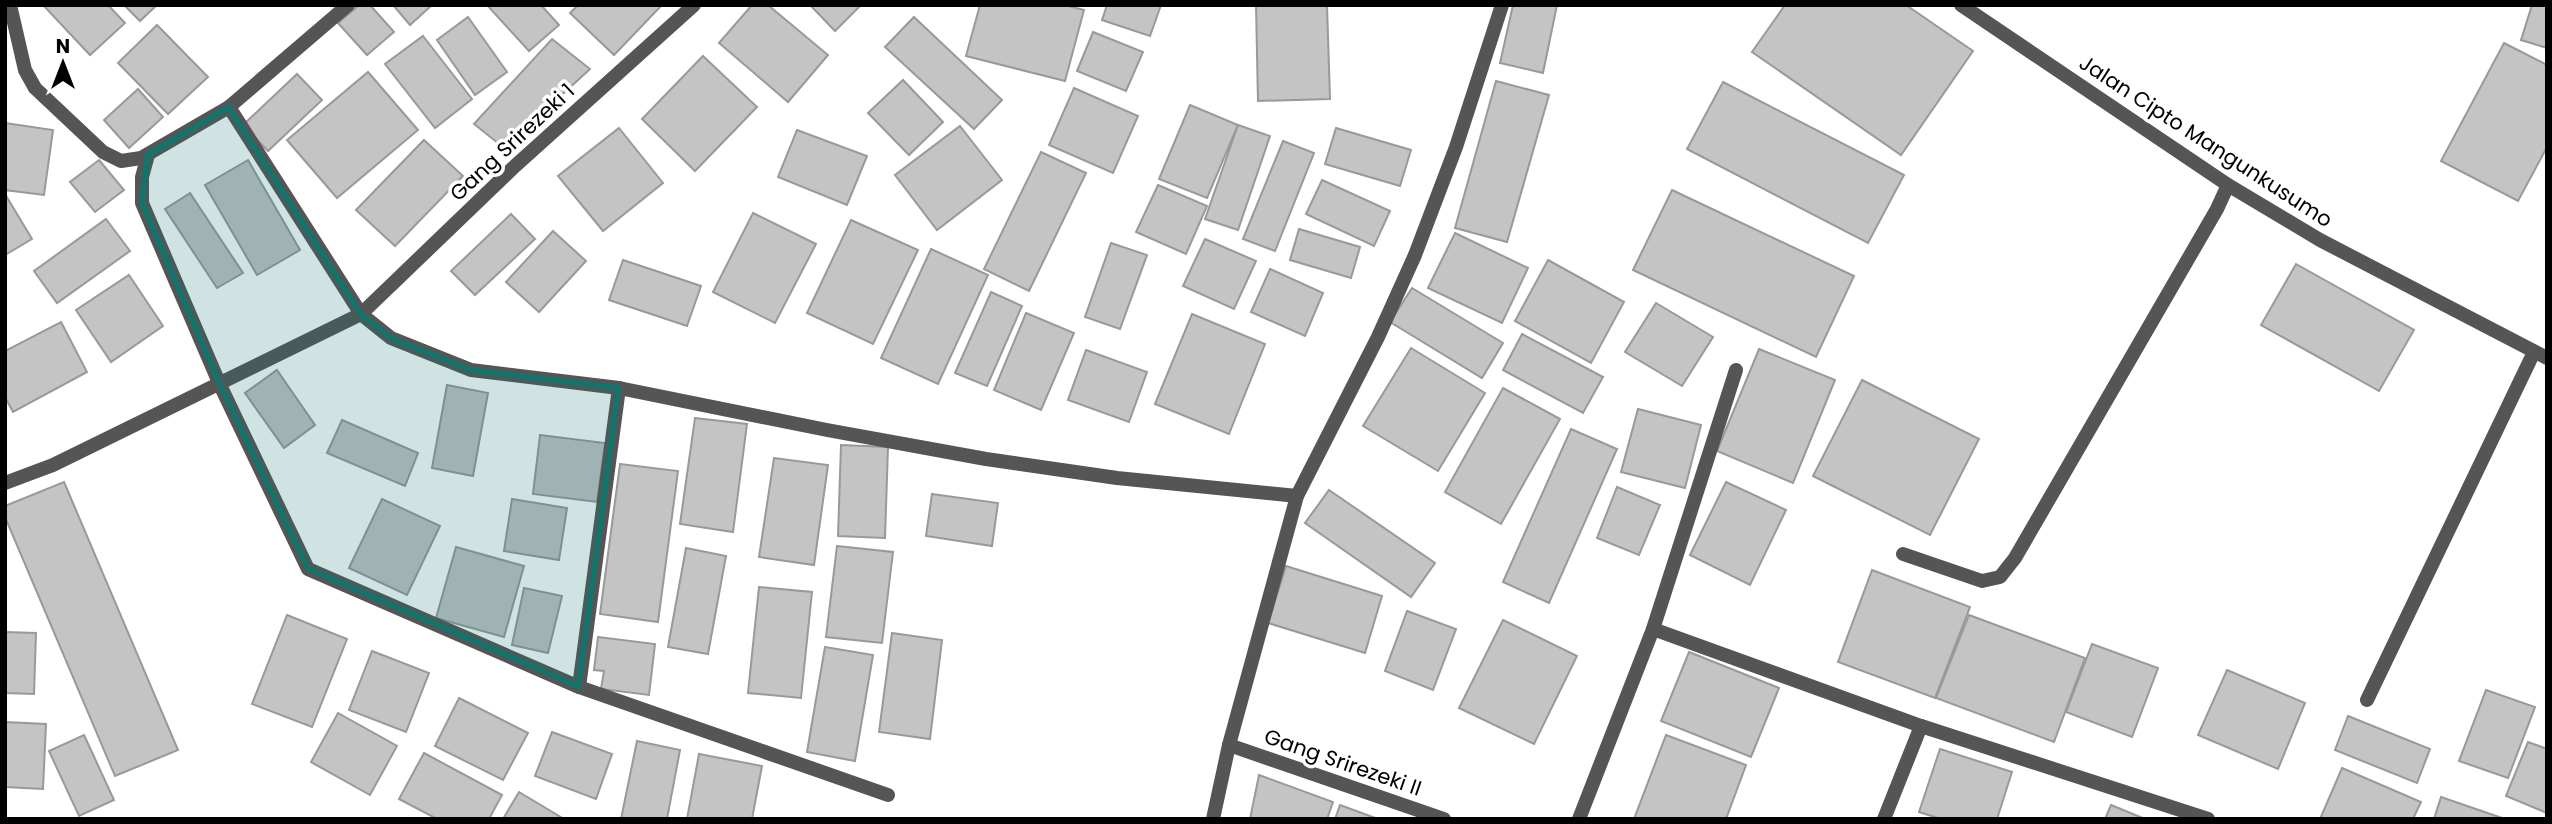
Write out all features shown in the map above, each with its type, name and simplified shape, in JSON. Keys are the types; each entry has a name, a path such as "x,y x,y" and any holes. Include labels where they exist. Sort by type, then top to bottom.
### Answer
{"street":[{"path":"10,5 25,70 35,88 103,152 121,161 148,155 229,107 348,5"},
{"name":"Gang Srirezeki 1","path":"5,483 53,465 361,314 515,166 694,5"},
{"path":"1213,819 1229,745 1297,496 1378,337 1415,255 1456,147 1502,5"},
{"name":"Jalan Cipto Mangunkusumo","path":"1961,5 2228,185 2320,240 2540,355"},
{"path":"229,107 361,314 391,338 471,370 619,388 986,459 1117,478 1297,496"},
{"path":"148,155 142,177 142,203 220,385 308,569 579,687 888,795"},
{"path":"1903,554 1982,580 2000,577 2015,558 2064,474 2217,209 2228,185"},
{"path":"2367,700 2540,355"},
{"path":"1579,819 1653,629 1736,370"},
{"path":"579,687 619,388"},
{"path":"1653,629 1921,726 2208,819"},
{"path":"1884,819 1921,726"},
{"name":"Gang Srirezeki II","path":"1229,745 1444,819"}],"highlighted area":[{"path":"229,107 361,314 391,338 471,370 619,388 579,687 308,569 220,385 142,203 148,155"}],"building":[{"path":"43,5 108,5 125,23 90,55"},
{"path":"124,5 157,5 140,21"},
{"path":"359,5 370,5 394,32 367,55 338,23"},
{"path":"393,5 432,5 410,25"},
{"path":"487,5 541,5 559,25 529,51"},
{"path":"578,5 662,5 614,55 570,13"},
{"path":"752,5 768,5 828,55 788,102 719,43"},
{"path":"810,5 861,5 835,31"},
{"path":"980,5 1064,5 1084,10 1065,81 966,56"},
{"path":"1107,5 1161,5 1150,36 1102,20"},
{"path":"1256,5 1327,5 1330,99 1258,101"},
{"path":"1513,5 1557,5 1543,73 1500,63"},
{"path":"1785,5 1906,5 1973,51 1901,155 1752,52"},
{"path":"2532,5 2547,5 2547,48 2521,40"},
{"path":"468,17 507,72 475,95 437,40"},
{"path":"914,17 1002,100 974,129 885,47"},
{"path":"157,25 208,77 168,114 118,63"},
{"path":"1093,32 1143,52 1126,91 1077,71"},
{"path":"423,36 472,99 435,128 385,64"},
{"path":"552,39 590,69 504,148 474,124"},
{"path":"2504,43 2547,65 2547,147 2518,201 2441,161"},
{"path":"703,56 757,107 695,171 642,119"},
{"path":"368,72 418,130 337,198 287,140"},
{"path":"297,74 322,100 268,151 243,125"},
{"path":"903,80 943,122 909,155 868,113"},
{"path":"1496,81 1549,95 1507,242 1455,228"},
{"path":"1723,82 1904,175 1868,243 1687,149"},
{"path":"1074,88 1138,116 1113,173 1049,145"},
{"path":"138,89 163,117 129,148 104,120"},
{"path":"1190,105 1238,125 1207,198 1159,179"},
{"path":"5,123 53,130 44,195 5,190"},
{"path":"1238,125 1270,136 1238,230 1205,219"},
{"path":"960,126 1002,180 937,230 895,175"},
{"path":"619,128 663,183 603,231 558,176"},
{"path":"1336,128 1411,150 1400,186 1325,164"},
{"path":"797,130 867,156 847,205 778,177"},
{"path":"424,140 463,176 395,246 356,210"},
{"path":"1283,141 1314,153 1275,251 1243,239"},
{"path":"1041,152 1086,173 1029,291 984,269"},
{"path":"99,160 124,190 95,212 70,182"},
{"path":"248,160 300,250 257,275 205,185"},
{"path":"1322,180 1390,211 1374,246 1306,214"},
{"path":"1158,185 1207,206 1186,254 1136,232"},
{"path":"1672,190 1854,276 1816,357 1633,270"},
{"path":"190,193 243,273 217,288 165,209"},
{"path":"5,194 32,239 5,255"},
{"path":"753,213 816,244 775,323 713,292"},
{"path":"511,214 535,239 475,295 451,271"},
{"path":"106,219 130,251 57,303 34,271"},
{"path":"851,220 918,250 873,344 807,313"},
{"path":"1299,229 1360,247 1351,278 1290,260"},
{"path":"553,231 586,261 539,312 506,282"},
{"path":"1455,233 1528,268 1502,323 1428,288"},
{"path":"1205,239 1256,261 1234,309 1183,286"},
{"path":"1111,243 1147,255 1120,329 1085,317"},
{"path":"931,249 988,275 938,384 881,358"},
{"path":"623,260 701,286 687,326 609,300"},
{"path":"1548,260 1624,302 1591,363 1515,321"},
{"path":"2296,264 2414,330 2379,391 2261,325"},
{"path":"1270,269 1323,293 1305,336 1251,312"},
{"path":"129,275 163,326 111,362 76,310"},
{"path":"1412,288 1503,343 1482,378 1390,322"},
{"path":"991,292 1022,306 987,386 955,373"},
{"path":"1656,303 1713,337 1682,386 1625,352"},
{"path":"1026,313 1074,333 1041,410 994,390"},
{"path":"1192,314 1265,344 1229,434 1155,404"},
{"path":"61,322 87,372 13,412 5,397 5,351"},
{"path":"1522,334 1603,377 1583,413 1503,370"},
{"path":"1411,348 1485,393 1438,471 1363,426"},
{"path":"1759,349 1835,380 1793,483 1717,451"},
{"path":"1086,350 1147,372 1129,422 1068,400"},
{"path":"277,370 315,425 284,448 245,393"},
{"path":"1862,380 1979,439 1930,535 1813,476"},
{"path":"447,385 488,393 473,476 432,468"},
{"path":"1503,388 1560,419 1501,524 1445,492"},
{"path":"1638,409 1701,425 1685,488 1621,472"},
{"path":"695,418 747,424 733,532 680,524"},
{"path":"342,420 418,453 405,486 327,453"},
{"path":"1571,429 1617,449 1549,603 1503,582"},
{"path":"540,435 605,443 597,502 533,494"},
{"path":"841,445 888,447 885,538 838,536"},
{"path":"774,458 828,465 814,565 759,557"},
{"path":"620,464 678,471 658,622 600,614"},
{"path":"64,482 178,750 115,776 5,517 5,506"},
{"path":"1726,482 1786,510 1750,585 1690,555"},
{"path":"1617,487 1660,505 1639,555 1597,538"},
{"path":"1329,490 1435,563 1411,597 1305,523"},
{"path":"932,494 998,503 992,546 926,536"},
{"path":"382,499 440,526 407,595 349,568"},
{"path":"512,499 567,508 559,560 504,551"},
{"path":"837,546 893,552 882,643 826,637"},
{"path":"456,547 524,566 504,637 436,618"},
{"path":"686,548 726,556 708,654 668,647"},
{"path":"1286,566 1382,596 1365,653 1268,623"},
{"path":"1872,570 1970,607 1935,698 1838,662"},
{"path":"759,587 812,592 801,698 748,693"},
{"path":"524,588 562,596 548,653 512,645"},
{"path":"1407,611 1456,629 1433,690 1385,671"},
{"path":"287,615 347,639 312,727 252,704"},
{"path":"1969,615 2085,658 2054,742 1936,698"},
{"path":"1503,620 1577,656 1534,744 1459,708"},
{"path":"5,632 36,633 34,694 5,693"},
{"path":"892,633 942,640 930,739 879,732"},
{"path":"598,637 655,644 649,695 601,689 604,671 594,670"},
{"path":"2092,644 2158,668 2132,737 2066,712"},
{"path":"825,647 873,655 855,761 807,752"},
{"path":"372,651 429,673 406,732 349,710"},
{"path":"1689,652 1779,688 1751,757 1661,721"},
{"path":"2227,670 2305,703 2278,769 2198,735"},
{"path":"2486,690 2535,707 2508,778 2459,761"},
{"path":"459,698 528,733 503,780 435,746"},
{"path":"338,713 397,746 370,795 311,762"},
{"path":"2348,716 2430,749 2417,783 2335,750"},
{"path":"5,722 46,724 43,789 5,787"},
{"path":"552,732 612,754 596,799 535,776"},
{"path":"84,735 114,800 79,816 49,751"},
{"path":"1666,735 1746,765 1726,819 1634,819"},
{"path":"637,741 680,750 667,819 621,819"},
{"path":"2528,742 2547,749 2547,813 2506,796"},
{"path":"1940,749 2012,772 1997,819 1941,819 1919,812"},
{"path":"424,753 502,795 489,819 437,819 399,799"},
{"path":"699,754 762,766 752,819 687,819"},
{"path":"2342,768 2421,802 2413,819 2320,819"},
{"path":"1259,775 1333,802 1327,819 1250,819"},
{"path":"519,792 564,819 503,819"},
{"path":"2441,797 2505,819 2434,819"},
{"path":"1340,805 1378,819 1335,819"},
{"path":"2111,805 2145,819 2105,819"}]}
